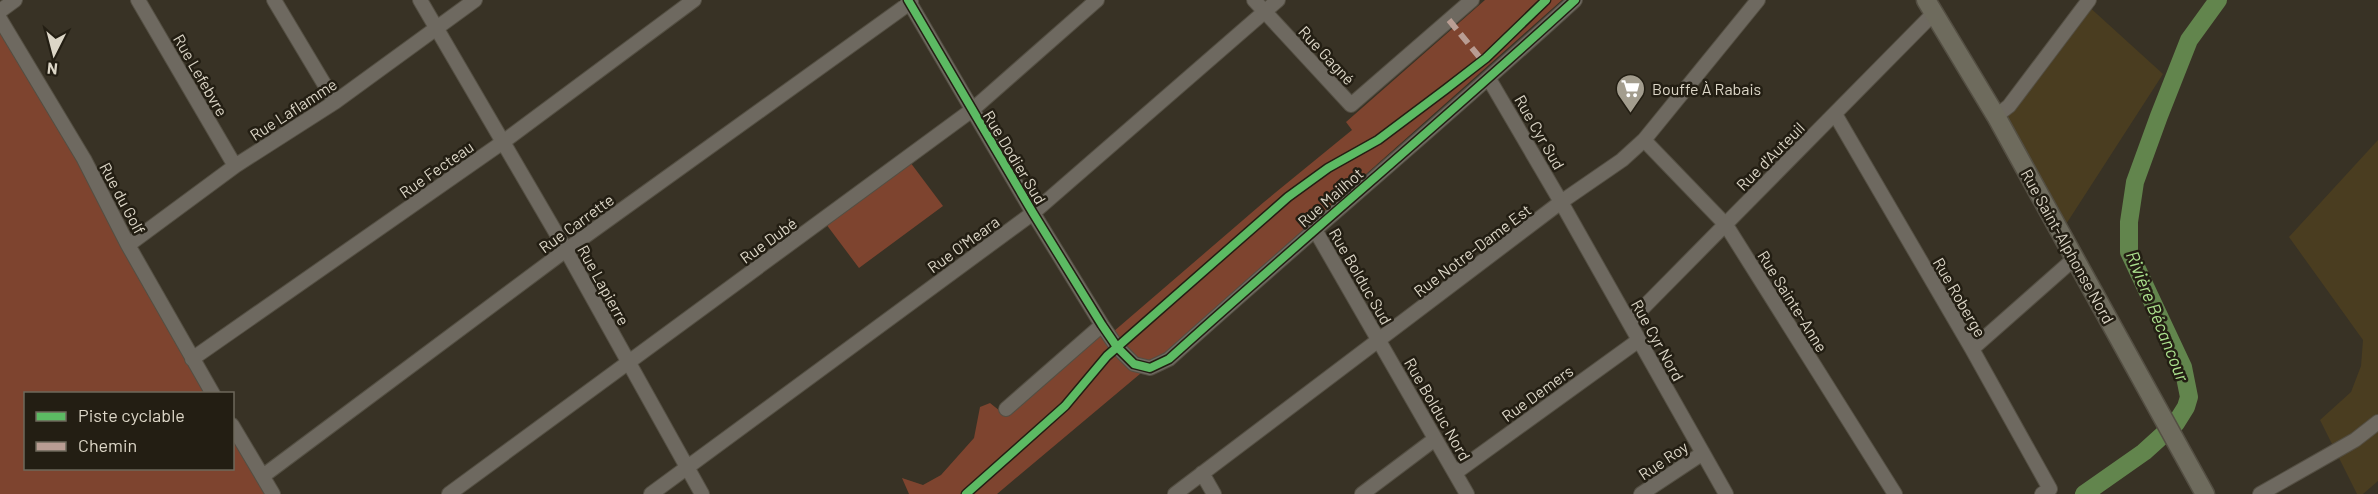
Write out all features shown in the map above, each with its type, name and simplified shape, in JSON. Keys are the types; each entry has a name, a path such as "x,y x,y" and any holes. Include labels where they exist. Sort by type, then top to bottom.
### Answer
{"main road":[{"name":"Rue Saint-Alphonse Nord","path":"1930,6 1996,116 2205,494"}],"street":[{"path":"0,11 15,0"},
{"name":"Rue Lefebvre","path":"138,0 235,166"},
{"path":"274,0 335,102"},
{"name":"Rue Lapierre","path":"420,0 566,250 702,494"},
{"name":"Rue Laflamme","path":"129,245 235,166 335,102 475,0"},
{"name":"Rue Fecteau","path":"192,359 503,142 694,0"},
{"name":"Rue Dubé","path":"448,494 972,110 1097,0"},
{"name":"Rue Gagné","path":"1254,0 1351,105 1472,0"},
{"name":"Rue O'Meara","path":"651,494 1033,213 1278,0"},
{"name":"Rue Mailhot","path":"1102,326 1117,347 1134,364 1149,368 1169,359 1314,228 1489,79 1575,0"},
{"name":"Rue Notre-Dame Est","path":"1175,494 1562,202 1622,160 1644,140 1758,0"},
{"path":"1996,116 2009,106 2089,0"},
{"name":"Rue Dodier Sud","path":"909,1 1102,326"},
{"name":"Rue Carrette","path":"263,476 566,250 909,1"},
{"name":"Rue d'Auteuil","path":"1629,322 1835,114 1930,6"},
{"name":"Rue du Golf","path":"0,19 84,159 129,245 212,392"},
{"name":"Rue Cyr Sud","path":"1489,79 1562,202"},
{"name":"Rue Roberge","path":"1835,114 2050,489 2042,494"},
{"name":"Rue Sainte-Anne","path":"1644,140 1726,225 1895,494"},
{"name":"Rue Cyr Nord","path":"1562,202 1726,494"},
{"name":"Rue Bolduc Sud","path":"1314,228 1380,340"},
{"path":"1972,350 2075,258"},
{"path":"1006,408 1102,326"},
{"name":"Rue Bolduc Nord","path":"1380,340 1467,494"},
{"name":"Rue Demers","path":"1455,472 1639,340"},
{"path":"2260,494 2355,440 2378,422"},
{"path":"234,428 273,494"},
{"path":"1362,494 1435,439"},
{"name":"Rue Roy","path":"1641,494 1703,453"},
{"path":"1202,473 1214,494"}],"shaded area":[{"path":"1485,0 1562,0 1159,358 997,494 909,494 902,478 923,485 941,475 974,438 980,407 990,403 1005,415 1101,332 1106,338 1264,202 1352,130 1346,122"},
{"path":"2086,4 2163,74 2061,232 1996,116"},
{"path":"0,19 212,392 24,392 24,470 234,470 234,427 273,494 0,494"},
{"path":"2378,140 2378,481 2363,494 2357,494 2320,420 2351,392 2361,366 2363,340 2289,237"},
{"path":"907,158 943,206 859,268 823,220"}],"waterway":[{"name":"Rivière Bécancour","path":"2084,494 2144,452 2176,423 2189,397 2183,367 2129,252 2129,222 2135,182 2189,40 2218,0"}],"marked path":[{"path":"1449,20 1485,64"}],"cycle path":[{"path":"908,0 1033,213 1102,325 1117,347 1134,364 1150,368 1169,359 1575,0"},
{"path":"966,494 1065,406 1107,356 1288,197 1328,168 1378,140 1446,89 1486,58 1546,0"}],"place":[{"name":"Bouffe À Rabais","path":"1631,114"}]}
